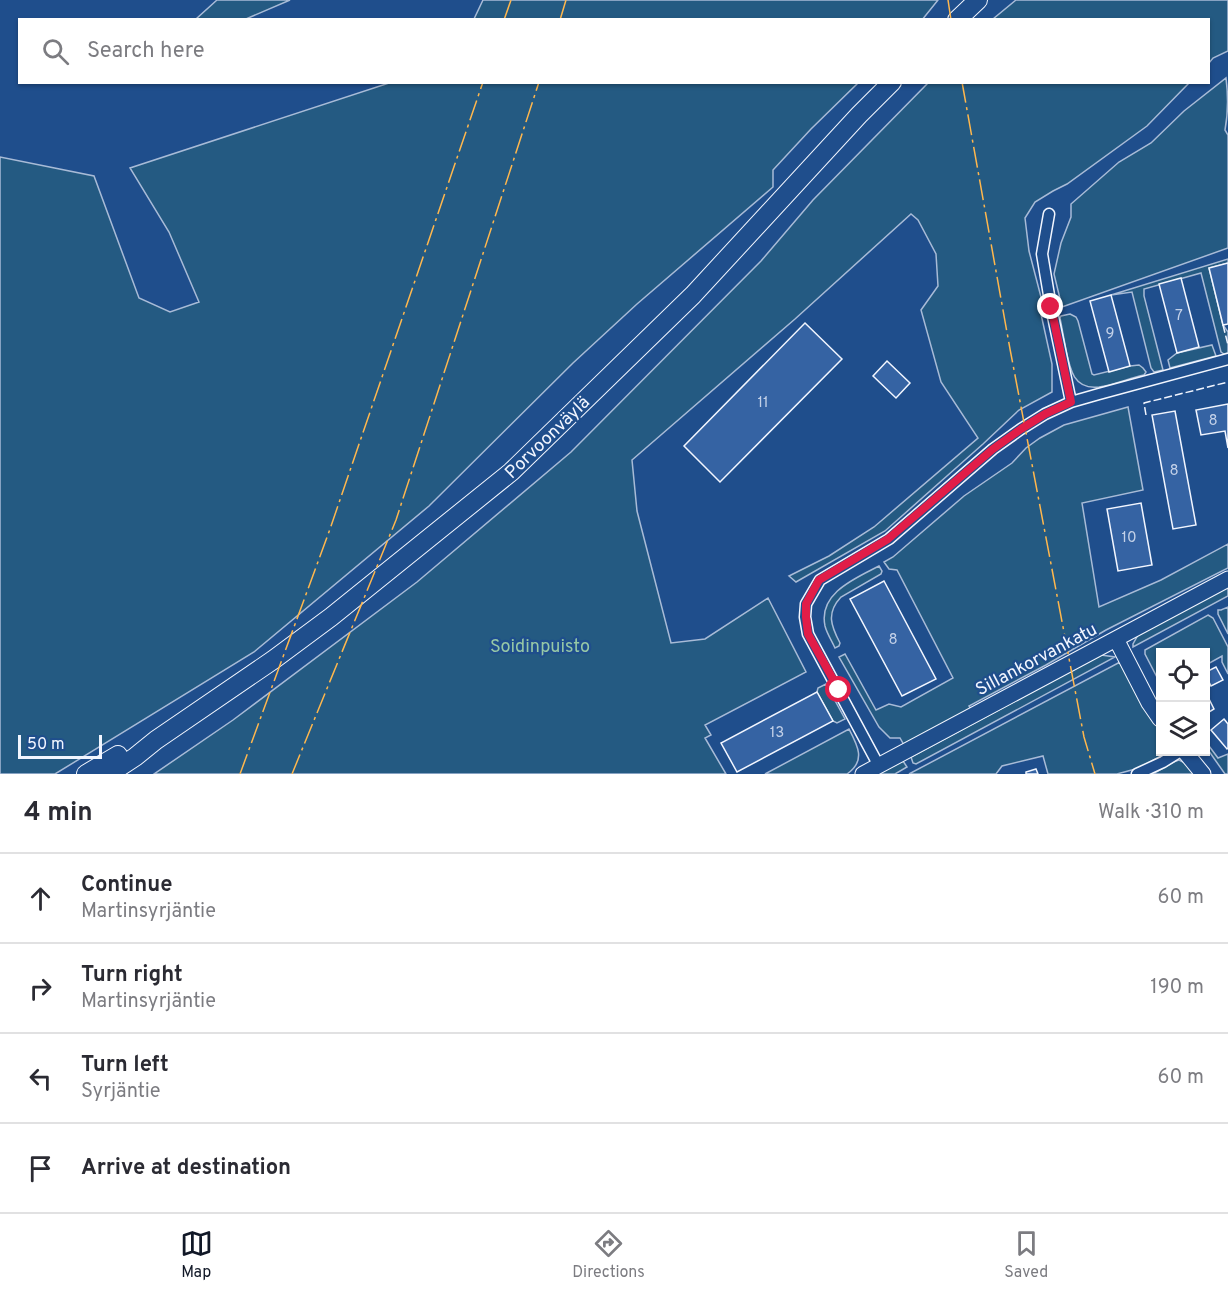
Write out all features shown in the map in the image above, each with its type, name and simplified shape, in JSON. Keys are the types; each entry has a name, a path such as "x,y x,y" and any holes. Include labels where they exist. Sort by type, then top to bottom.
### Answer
{"highway":[{"path":"959,18 978,0"},
{"name":"Porvoonväylä","path":"109,774 331,617 512,472 693,295 890,84"},
{"name":"Porvoonväylä","path":"86,774 134,746 156,740"}],"main road":[{"name":"Sillankorvankatu","path":"863,774 1228,579"},
{"path":"1116,639 1156,712"},
{"path":"1188,756 1203,774"}],"street":[{"path":"1048,214 1042,254 1047,289 1071,402"},
{"path":"879,766 808,634 806,604 819,580 888,539 993,449 1045,414 1099,393 1228,359"},
{"path":"1137,774 1173,756"}],"green space":[{"path":"217,0 290,0 248,18 197,18"},
{"path":"483,0 938,0 924,18 474,18"},
{"path":"1016,0 1228,0 1228,51 1210,62 1210,18 994,18"},
{"path":"1226,78 1228,248 1062,307 1054,274 1061,243 1071,217 1071,204 1119,162 1151,143 1184,111"},
{"path":"386,84 857,84 773,170 773,187 637,304 573,363 429,506 254,652 55,774 0,774 0,157 94,176 139,298 170,312 199,302 169,232 130,168"},
{"name":"Soidinpuisto","path":"927,84 1188,84 1147,126 1067,184 1035,202 1025,218 1029,251 1041,297 1039,305 1052,364 1052,392 1019,410 885,531 796,582 789,576 829,556 874,527 978,438 941,382 921,310 938,286 936,254 918,220 911,214 795,319 632,460 637,511 671,643 705,639 768,598 806,672 705,725 711,735 705,738 726,774 154,774 233,720 417,582 571,452 761,261 813,200"},
{"path":"1228,259 1228,263 1209,268 1223,325 1228,332 1228,353 1221,352 1201,273 1144,289 1163,370 1154,372 1151,368 1132,292 1111,295"},
{"path":"1070,314 1078,321 1092,374 1139,365 1146,372 1144,375 1099,387 1091,387 1079,382 1069,365 1060,318"},
{"path":"1212,345 1216,356 1170,368 1168,360 1177,353"},
{"path":"1128,407 1143,490 1082,503 1099,607 1161,580 1228,544 1228,568 1106,630 969,706 971,709 904,745 900,738 890,738 879,727 839,657 845,654 876,710 889,704 901,707 953,678 897,570 889,569 884,562 893,557 964,496 1012,463 1026,448 1040,438 1064,425"},
{"path":"879,566 881,574 841,597 836,603 831,620 840,643 835,648 825,626 824,614 827,604 841,588"},
{"path":"1228,587 1228,596 1133,647 1138,635"},
{"path":"1228,607 1228,634 1218,610"},
{"path":"1208,615 1213,618 1228,647 1228,674 1222,662 1222,656 1210,663 1210,648 1156,648 1156,675 1145,650"},
{"path":"1101,655 1115,657 916,764 913,763 911,757"},
{"path":"1120,662 1156,723 1156,756 1161,756 1139,768 1117,774 1048,774 1043,756 1002,766 996,774 909,774"},
{"path":"826,684 845,719 837,723 833,721 817,692 818,688"},
{"path":"849,729 857,747 858,759 857,764 847,774 765,774"},
{"path":"1210,747 1218,758 1228,754 1228,774 1225,774 1210,753"},
{"path":"1179,760 1187,764 1196,774 1152,774 1172,763"},
{"path":"903,761 907,767 895,774 877,774"}],"building":[{"path":"1228,263 1228,324 1223,325 1209,268"},
{"path":"1181,278 1199,347 1177,353 1159,284"},
{"path":"1111,295 1130,366 1109,372 1090,301"},
{"path":"805,323 842,359 720,482 684,446"},
{"path":"887,361 910,383 896,398 873,376"},
{"path":"1228,404 1228,448 1225,431 1201,435 1196,410"},
{"path":"1175,411 1196,525 1173,529 1152,415"},
{"path":"1141,503 1152,565 1118,571 1107,509"},
{"path":"884,581 936,679 902,696 850,599"},
{"path":"1216,667 1223,680 1211,686 1210,670"},
{"path":"817,692 833,721 737,772 721,743"},
{"path":"1224,719 1228,724 1227,749 1211,730"},
{"path":"1036,769 1038,774 1026,774 1026,772"}],"fence":[{"path":"1223,325 1228,345"},
{"path":"1146,415 1144,403 1228,382"}],"power":[{"path":"505,18 511,0"},
{"path":"561,18 566,0"},
{"path":"948,0 951,18"},
{"path":"240,774 330,529 482,84"},
{"path":"292,774 396,520 538,84"},
{"path":"962,84 1084,737 1095,774"}],"route":[{"path":"839,690 808,634 806,604 811,594 819,580 888,539 993,449 1045,414 1071,402 1051,307"}]}
